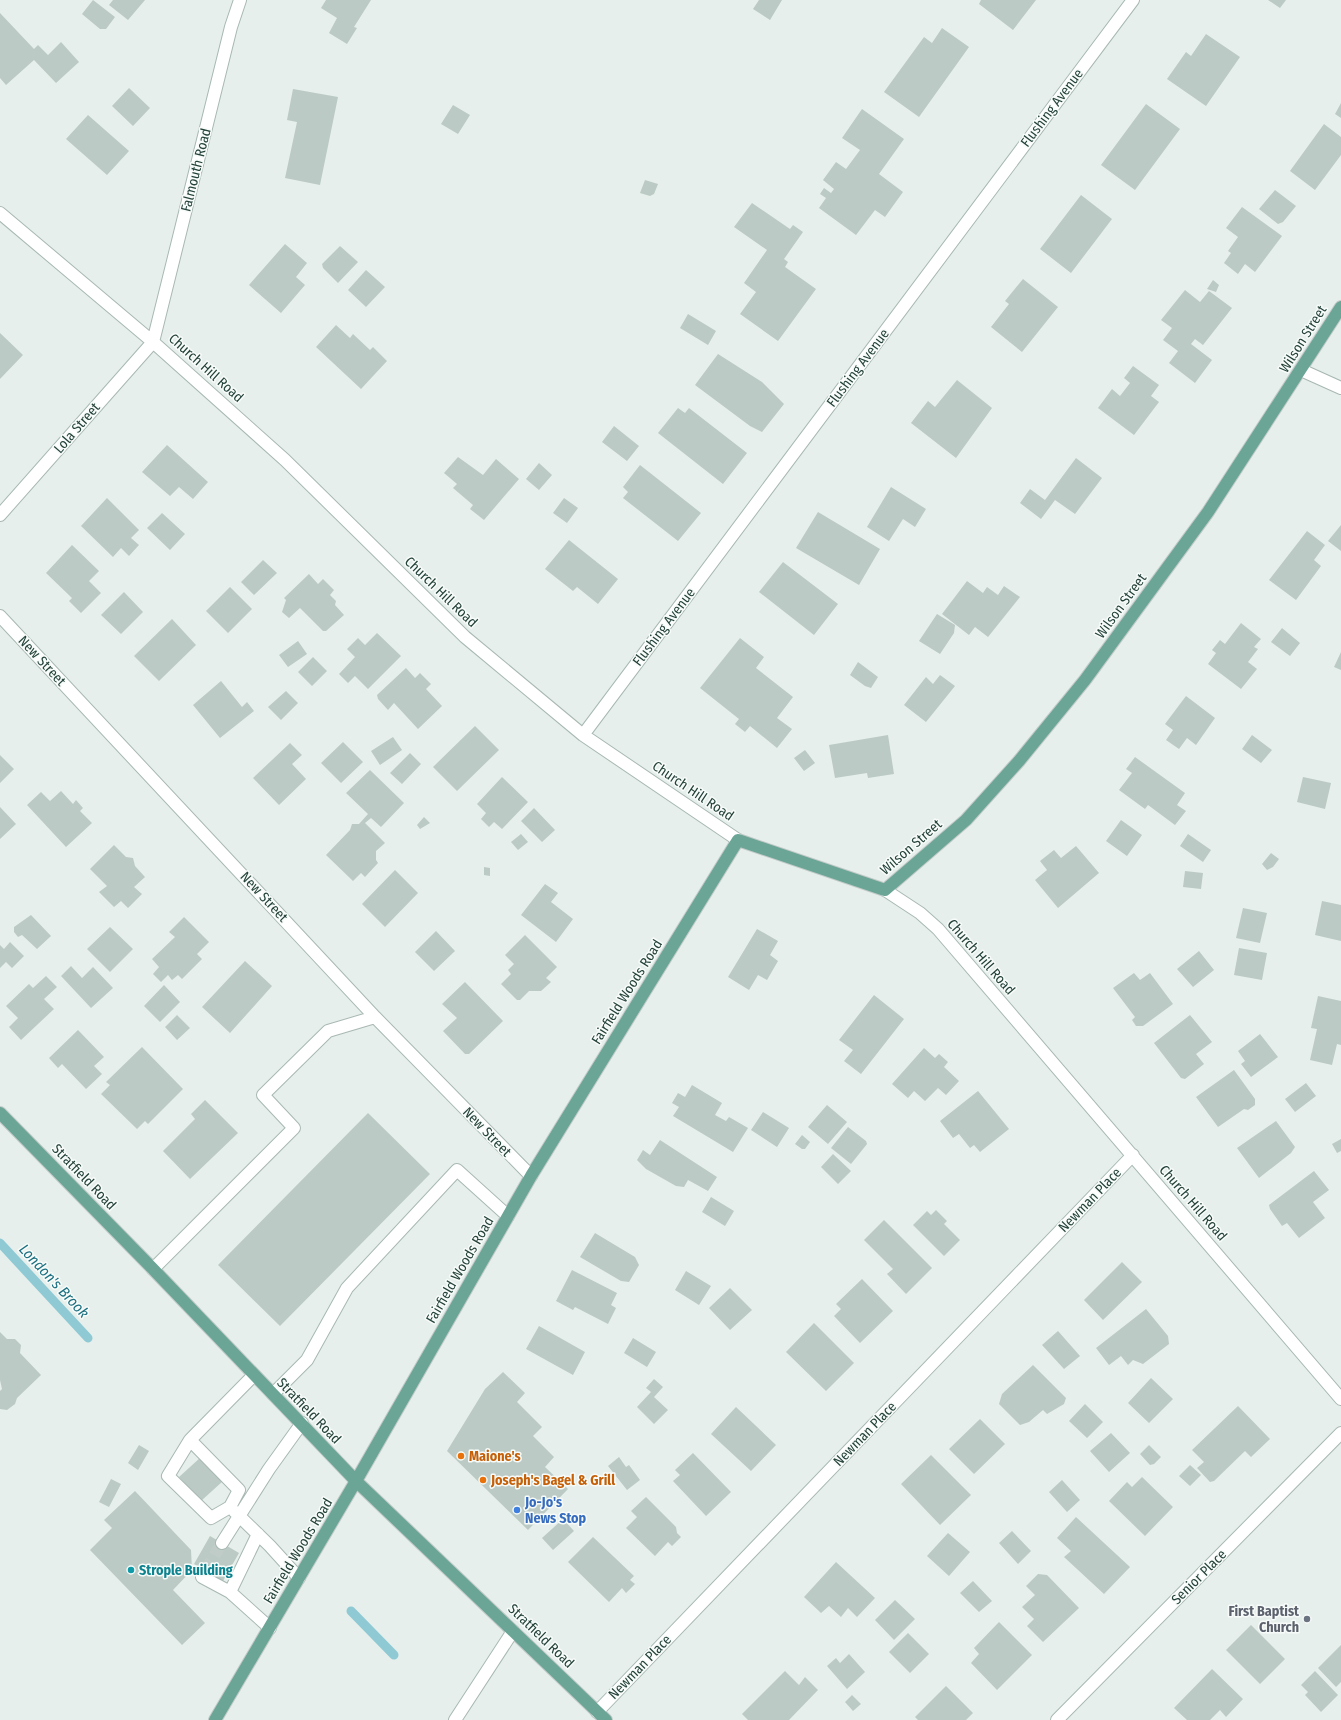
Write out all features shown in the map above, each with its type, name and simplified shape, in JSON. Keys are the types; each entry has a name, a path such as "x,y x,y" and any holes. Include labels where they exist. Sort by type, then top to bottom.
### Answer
{"main road":[{"name":"Wilson Street","path":"885,890 966,820 1019,761 1084,680 1208,512 1341,307"},
{"name":"Church Hill Road","path":"738,840 885,890"},
{"name":"Fairfield Woods Road","path":"215,1720 356,1482 531,1176 738,840"},
{"name":"Stratfield Road","path":"0,1113 302,1423 356,1482 602,1716"}],"street":[{"name":"Falmouth Road","path":"154,342 231,27 240,0"},
{"name":"Flushing Avenue","path":"583,735 1133,0"},
{"name":"Church Hill Road","path":"0,213 154,342 285,460 465,637 583,735 738,840"},
{"name":"Lola Street","path":"0,515 154,342"},
{"path":"1301,370 1341,388"},
{"name":"New Street","path":"0,616 375,1017 531,1176"},
{"name":"Church Hill Road","path":"885,890 920,913 938,929 1341,1396"},
{"path":"153,1269 294,1128 262,1095 328,1031 375,1017"},
{"name":"Newman Place","path":"602,1716 1133,1156"},
{"path":"273,1394 307,1360 347,1288 457,1170 508,1216"},
{"path":"254,1375 190,1440 168,1476 211,1518 234,1511 302,1423"},
{"name":"Senior Place","path":"1057,1720 1341,1433"},
{"path":"190,1440 239,1490 234,1511 222,1543"},
{"path":"234,1511 258,1534 299,1578"},
{"path":"230,1592 258,1534"},
{"path":"205,1571 202,1577 230,1592 270,1628"},
{"path":"455,1720 513,1631"}],"building":[{"path":"93,0 115,17 106,29 100,29 82,14"},
{"path":"113,0 145,0 128,20 109,5"},
{"path":"326,0 371,0 354,27 357,28 347,44 329,33 337,18 321,8"},
{"path":"759,0 782,0 770,20 753,9"},
{"path":"981,0 1036,0 1013,30 979,4"},
{"path":"1268,0 1286,0 1280,8"},
{"path":"0,13 34,49 38,45 48,55 61,42 79,62 56,83 34,60 6,85 0,78"},
{"path":"942,28 969,47 919,117 884,92 924,37 932,43"},
{"path":"1206,34 1240,57 1206,106 1167,79 1186,52 1191,56"},
{"path":"129,88 150,108 133,126 112,106"},
{"path":"293,89 338,97 320,185 285,178 297,122 287,120"},
{"path":"1341,103 1341,118 1335,114"},
{"path":"1146,104 1180,129 1135,190 1101,165"},
{"path":"453,105 470,115 458,134 441,124"},
{"path":"862,109 904,139 879,174 903,192 885,217 875,210 856,235 819,208 826,198 820,194 824,188 831,193 834,189 823,180 836,162 846,169 860,150 842,138"},
{"path":"88,115 129,151 107,175 66,139"},
{"path":"1324,124 1341,137 1341,155 1315,190 1290,171"},
{"path":"645,180 658,184 654,194 650,196 640,193"},
{"path":"1275,190 1296,206 1283,222 1278,224 1259,209"},
{"path":"1081,195 1112,219 1071,273 1040,249"},
{"path":"752,203 790,229 793,225 803,232 784,259 788,262 785,267 816,289 778,341 740,314 756,292 744,283 767,250 734,227"},
{"path":"1242,207 1282,236 1255,272 1245,264 1238,274 1224,263 1231,253 1228,251 1238,237 1226,228"},
{"path":"285,244 307,263 296,277 305,285 281,313 249,285"},
{"path":"340,246 358,262 338,283 323,268 322,264"},
{"path":"366,270 385,287 366,307 348,290"},
{"path":"1023,279 1058,307 1022,352 991,327 1009,304 1005,301"},
{"path":"1213,280 1219,285 1216,292 1207,289"},
{"path":"1185,290 1200,302 1209,291 1232,308 1203,345 1195,339 1191,344 1212,360 1195,383 1169,363 1178,351 1163,340 1172,328 1161,320"},
{"path":"688,314 716,331 708,345 680,328"},
{"path":"336,325 350,338 353,334 370,350 373,347 387,361 361,389 316,347"},
{"path":"0,333 23,355 0,379"},
{"path":"718,354 762,382 784,404 762,432 750,426 695,385"},
{"path":"1133,366 1159,385 1151,396 1159,402 1134,435 1098,408 1112,389 1120,396 1130,383 1124,378"},
{"path":"957,380 992,408 956,458 911,423 928,401 935,407"},
{"path":"678,408 685,413 689,408 747,453 723,484 658,433"},
{"path":"614,426 639,446 627,461 602,442"},
{"path":"167,445 208,482 193,499 179,487 170,496 142,472"},
{"path":"458,457 483,475 496,459 519,479 484,520 470,509 473,505 453,488 457,484 444,473"},
{"path":"1076,458 1102,478 1075,514 1055,500 1041,519 1020,503 1030,489 1045,500"},
{"path":"539,463 552,475 539,490 526,479"},
{"path":"640,465 701,513 678,541 623,498 628,492 623,487"},
{"path":"891,487 926,509 915,527 903,519 889,541 867,527"},
{"path":"107,498 139,530 131,538 139,545 129,556 121,548 113,557 81,526"},
{"path":"564,498 578,508 567,523 553,513"},
{"path":"818,512 880,549 859,585 796,548"},
{"path":"162,513 185,534 170,550 147,528"},
{"path":"1341,525 1341,551 1328,541"},
{"path":"1307,531 1325,545 1314,560 1321,566 1296,600 1269,580"},
{"path":"569,540 618,579 598,604 577,587 573,591 545,569"},
{"path":"72,545 99,571 89,581 101,593 81,613 69,601 72,598 46,573"},
{"path":"263,560 277,573 254,595 241,582"},
{"path":"783,562 838,604 814,635 759,592"},
{"path":"309,574 318,584 323,579 334,590 330,595 336,601 335,605 344,615 326,631 323,631 300,608 289,618 282,612 286,600 284,598"},
{"path":"967,581 983,593 987,587 998,595 1004,586 1020,597 988,637 975,627 969,635 942,614"},
{"path":"230,587 252,609 228,633 206,611"},
{"path":"124,592 143,612 121,634 101,615"},
{"path":"937,614 955,625 954,633 940,654 919,641"},
{"path":"172,619 196,645 159,681 134,656"},
{"path":"1241,623 1261,639 1254,647 1258,649 1248,662 1257,669 1241,689 1208,664 1216,653 1212,650 1220,640 1225,644"},
{"path":"1282,628 1300,643 1290,656 1271,642"},
{"path":"377,633 401,656 368,689 355,676 348,683 339,674 355,657 347,649 358,638 365,645"},
{"path":"740,638 764,657 756,668 793,697 777,718 792,729 777,748 750,726 745,732 735,724 739,719 700,688"},
{"path":"298,641 307,654 288,667 279,655"},
{"path":"1341,652 1341,670 1334,667"},
{"path":"313,657 327,671 312,686 298,672"},
{"path":"858,662 878,677 871,688 865,686 850,675"},
{"path":"406,668 415,678 420,673 431,684 426,689 442,706 418,729 394,703 388,710 378,699 377,695"},
{"path":"940,675 955,686 926,722 904,705 926,677 933,684"},
{"path":"221,681 242,707 247,702 254,711 220,738 193,705"},
{"path":"286,691 298,703 281,720 268,707"},
{"path":"1186,696 1215,718 1196,745 1187,738 1179,749 1166,740 1173,730 1165,724"},
{"path":"475,726 499,750 457,791 433,767"},
{"path":"888,735 894,774 868,778 867,773 835,778 829,745"},
{"path":"1252,735 1272,750 1261,763 1242,749"},
{"path":"393,737 402,750 380,765 371,751"},
{"path":"343,742 363,762 341,783 321,763"},
{"path":"290,743 302,755 292,764 306,779 279,805 253,778"},
{"path":"805,750 815,763 804,771 794,758"},
{"path":"410,753 421,764 402,784 390,773"},
{"path":"0,755 14,769 0,783"},
{"path":"1135,757 1185,793 1177,805 1186,811 1175,825 1148,805 1145,809 1119,790 1132,773 1126,769"},
{"path":"370,770 404,803 381,827 371,818 365,823 385,843 376,851 376,860 378,863 365,877 361,873 353,881 326,855 350,830 352,824 359,824 368,814 346,793"},
{"path":"502,777 528,802 502,829 494,822 489,827 481,819 486,813 477,804"},
{"path":"1303,777 1331,783 1325,809 1297,802"},
{"path":"61,791 73,804 76,800 83,808 80,811 92,823 66,847 27,805 41,792 50,801"},
{"path":"0,807 16,824 0,839"},
{"path":"534,808 555,830 542,842 521,821"},
{"path":"424,817 430,823 420,829 417,825"},
{"path":"1121,820 1142,835 1127,856 1106,841"},
{"path":"521,834 528,842 518,850 511,842"},
{"path":"1188,834 1211,850 1203,862 1180,846"},
{"path":"114,845 126,857 133,858 135,866 145,877 134,887 142,894 128,908 121,901 114,907 99,892 107,886 90,869"},
{"path":"1076,846 1099,873 1058,908 1035,880 1047,870 1040,861 1054,850 1061,858"},
{"path":"1271,853 1279,859 1273,867 1267,870 1262,864"},
{"path":"484,867 490,868 490,876 484,875"},
{"path":"395,870 418,893 385,927 362,904"},
{"path":"1185,871 1203,873 1201,889 1183,887"},
{"path":"545,884 558,893 551,902 573,919 556,942 521,915"},
{"path":"1322,901 1341,905 1341,941 1315,935"},
{"path":"1243,908 1267,913 1260,943 1236,938"},
{"path":"31,915 51,936 37,949 22,935 18,937 14,932 14,927"},
{"path":"184,917 209,942 197,954 202,959 182,979 178,975 172,980 168,975 161,982 153,974 159,967 152,959 175,937 169,932"},
{"path":"110,927 133,949 110,972 87,949"},
{"path":"757,929 778,941 770,955 778,961 767,980 758,975 749,990 728,977"},
{"path":"436,931 455,951 434,971 415,952"},
{"path":"525,935 557,967 546,978 551,982 541,991 529,991 520,1000 517,1000 501,984 511,974 508,970 514,964 505,955"},
{"path":"10,942 24,956 12,968 6,962 0,968 0,945 4,949"},
{"path":"1239,948 1267,953 1262,980 1234,975"},
{"path":"1199,951 1214,970 1193,987 1177,969"},
{"path":"245,961 272,986 230,1033 202,1007"},
{"path":"71,966 82,978 93,967 113,988 91,1008 61,976"},
{"path":"1134,973 1140,980 1150,973 1173,1004 1143,1026 1136,1026 1132,1020 1135,1017 1113,988"},
{"path":"46,976 57,987 44,999 54,1009 21,1040 9,1027 18,1018 6,1006 29,984 33,988"},
{"path":"465,982 503,1021 469,1054 465,1054 443,1031 457,1018 442,1004"},
{"path":"164,985 180,1002 160,1022 144,1006"},
{"path":"874,995 904,1019 861,1074 844,1061 853,1050 839,1040"},
{"path":"1318,996 1341,1001 1341,1045 1337,1044 1332,1065 1310,1060 1317,1029 1311,1028"},
{"path":"177,1015 190,1028 177,1040 165,1027"},
{"path":"1190,1015 1212,1042 1196,1054 1204,1064 1185,1079 1181,1078 1154,1043"},
{"path":"78,1030 104,1057 94,1066 102,1074 86,1089 62,1064 58,1068 49,1058"},
{"path":"1260,1034 1278,1057 1251,1077 1241,1064 1245,1061 1238,1051"},
{"path":"142,1047 183,1089 148,1124 145,1121 137,1129 101,1094 110,1085 106,1082"},
{"path":"924,1048 935,1058 939,1054 948,1062 944,1067 959,1081 946,1095 938,1088 925,1101 914,1091 908,1098 892,1084"},
{"path":"1234,1070 1255,1099 1255,1105 1248,1110 1244,1109 1218,1127 1196,1097"},
{"path":"1306,1083 1316,1096 1295,1112 1285,1099"},
{"path":"692,1085 722,1103 715,1115 726,1121 729,1117 748,1128 733,1152 673,1116 679,1107 672,1103 678,1093 685,1097"},
{"path":"978,1091 1009,1129 980,1152 974,1145 970,1148 959,1134 953,1138 940,1121"},
{"path":"205,1100 238,1133 190,1179 163,1151 195,1119 191,1114"},
{"path":"827,1105 847,1122 828,1144 808,1127"},
{"path":"763,1112 789,1128 777,1147 751,1130"},
{"path":"368,1113 430,1174 280,1326 218,1265"},
{"path":"1276,1121 1295,1147 1291,1153 1259,1178 1237,1148"},
{"path":"848,1127 866,1141 867,1144 851,1164 831,1148"},
{"path":"802,1135 810,1142 805,1149 802,1149 795,1144"},
{"path":"1341,1139 1341,1151 1337,1153 1332,1144"},
{"path":"660,1140 717,1177 708,1191 688,1180 684,1187 676,1186 646,1169 637,1160 643,1150 650,1155"},
{"path":"833,1154 851,1171 838,1184 821,1167"},
{"path":"1314,1171 1329,1190 1313,1202 1325,1218 1299,1238 1287,1223 1282,1226 1270,1209 1269,1205"},
{"path":"711,1197 734,1211 725,1226 702,1212"},
{"path":"936,1210 947,1221 944,1224 960,1240 944,1256 913,1225 927,1211 931,1215"},
{"path":"884,1220 932,1268 906,1294 887,1274 893,1269 864,1240"},
{"path":"595,1233 635,1257 639,1265 629,1282 621,1281 580,1257"},
{"path":"1122,1262 1142,1282 1103,1320 1084,1300"},
{"path":"572,1270 617,1293 611,1305 616,1308 608,1324 575,1307 573,1310 556,1301"},
{"path":"686,1271 711,1286 699,1305 675,1290"},
{"path":"862,1279 893,1311 860,1343 834,1316 841,1309 836,1304"},
{"path":"730,1288 752,1310 730,1330 709,1308"},
{"path":"1146,1309 1168,1336 1169,1344 1143,1364 1133,1360 1128,1365 1121,1356 1109,1365 1096,1348"},
{"path":"814,1323 854,1363 826,1391 786,1352"},
{"path":"539,1326 585,1352 573,1375 526,1349"},
{"path":"1058,1331 1080,1356 1064,1369 1042,1345"},
{"path":"0,1332 7,1339 15,1339 21,1345 20,1353 41,1375 17,1398 15,1404 7,1410 0,1409 0,1391 2,1389 0,1380"},
{"path":"633,1338 656,1352 647,1367 624,1353"},
{"path":"1033,1365 1066,1398 1064,1404 1047,1414 1043,1410 1029,1422 1020,1425 999,1404 1002,1394"},
{"path":"503,1372 525,1393 517,1402 542,1427 533,1436 554,1457 545,1467 568,1489 528,1530 447,1451 485,1389"},
{"path":"1151,1378 1173,1399 1149,1423 1128,1403"},
{"path":"654,1379 663,1387 654,1397 668,1410 654,1424 637,1407 651,1392 646,1388"},
{"path":"1085,1404 1103,1422 1087,1438 1069,1421"},
{"path":"1238,1406 1270,1439 1251,1457 1245,1451 1214,1481 1210,1482 1197,1468 1204,1462 1192,1450"},
{"path":"736,1407 776,1445 751,1471 711,1434"},
{"path":"980,1419 1005,1444 974,1474 949,1449"},
{"path":"1111,1433 1130,1453 1109,1472 1090,1451"},
{"path":"139,1445 149,1451 138,1470 128,1463"},
{"path":"1149,1445 1161,1457 1154,1464 1150,1465 1140,1454"},
{"path":"693,1453 731,1492 706,1516 673,1481 680,1475 675,1470"},
{"path":"931,1455 971,1495 940,1525 901,1484"},
{"path":"201,1457 223,1481 201,1501 179,1477"},
{"path":"619,1457 626,1467 629,1465 640,1480 627,1490 608,1466"},
{"path":"1190,1465 1201,1475 1190,1486 1179,1476"},
{"path":"1142,1477 1173,1507 1145,1536 1109,1501 1127,1482 1132,1487"},
{"path":"111,1479 121,1484 109,1507 99,1502"},
{"path":"1062,1480 1080,1500 1067,1512 1049,1492"},
{"path":"135,1491 191,1550 192,1570 173,1590 205,1623 182,1645 90,1550 112,1528 104,1520"},
{"path":"646,1497 676,1527 677,1533 681,1537 672,1546 668,1542 655,1556 626,1528 637,1517 631,1511"},
{"path":"1076,1517 1130,1567 1104,1594 1064,1557 1071,1551 1057,1538"},
{"path":"563,1519 574,1531 553,1550 542,1538"},
{"path":"1012,1531 1031,1551 1018,1564 999,1543"},
{"path":"948,1533 970,1552 949,1576 927,1556"},
{"path":"210,1536 239,1553 223,1581 194,1564"},
{"path":"593,1537 634,1576 630,1580 635,1584 626,1593 622,1588 609,1602 568,1562"},
{"path":"836,1562 875,1598 857,1617 848,1608 841,1617 829,1606 821,1613 804,1597"},
{"path":"1038,1574 1047,1575 1079,1608 1043,1642 1027,1626 1034,1619 1022,1607 1035,1595 1026,1586"},
{"path":"973,1581 992,1601 979,1612 960,1593"},
{"path":"895,1600 915,1619 894,1640 875,1620"},
{"path":"999,1622 1032,1655 997,1690 971,1663 979,1654 974,1648"},
{"path":"1251,1625 1285,1659 1260,1684 1226,1650"},
{"path":"908,1633 929,1654 910,1673 889,1652"},
{"path":"1341,1645 1341,1682 1336,1687 1318,1668"},
{"path":"849,1654 865,1672 847,1689 827,1666 836,1658 840,1663"},
{"path":"1212,1669 1243,1699 1226,1717 1220,1710 1210,1720 1187,1720 1174,1708"},
{"path":"785,1671 799,1685 805,1677 818,1690 789,1720 748,1720 742,1714"},
{"path":"1315,1671 1338,1695 1321,1712 1305,1695 1308,1692 1301,1685"},
{"path":"946,1686 973,1713 966,1720 918,1720 915,1717"},
{"path":"852,1695 861,1704 853,1711 845,1702"}],"waterway":[{"name":"London's Brook","path":"0,1243 88,1338"},
{"name":"London's Brook","path":"351,1611 394,1655"}],"tunnel":[{"path":"205,1571 222,1543"}],"place":[{"name":"Maione's","path":"461,1456"},
{"name":"Joseph's Bagel & Grill","path":"483,1480"},
{"name":"Jo-Jo's News Stop","path":"517,1510"},
{"name":"Strople Building","path":"131,1570"},
{"name":"First Baptist Church","path":"1307,1619"}]}
